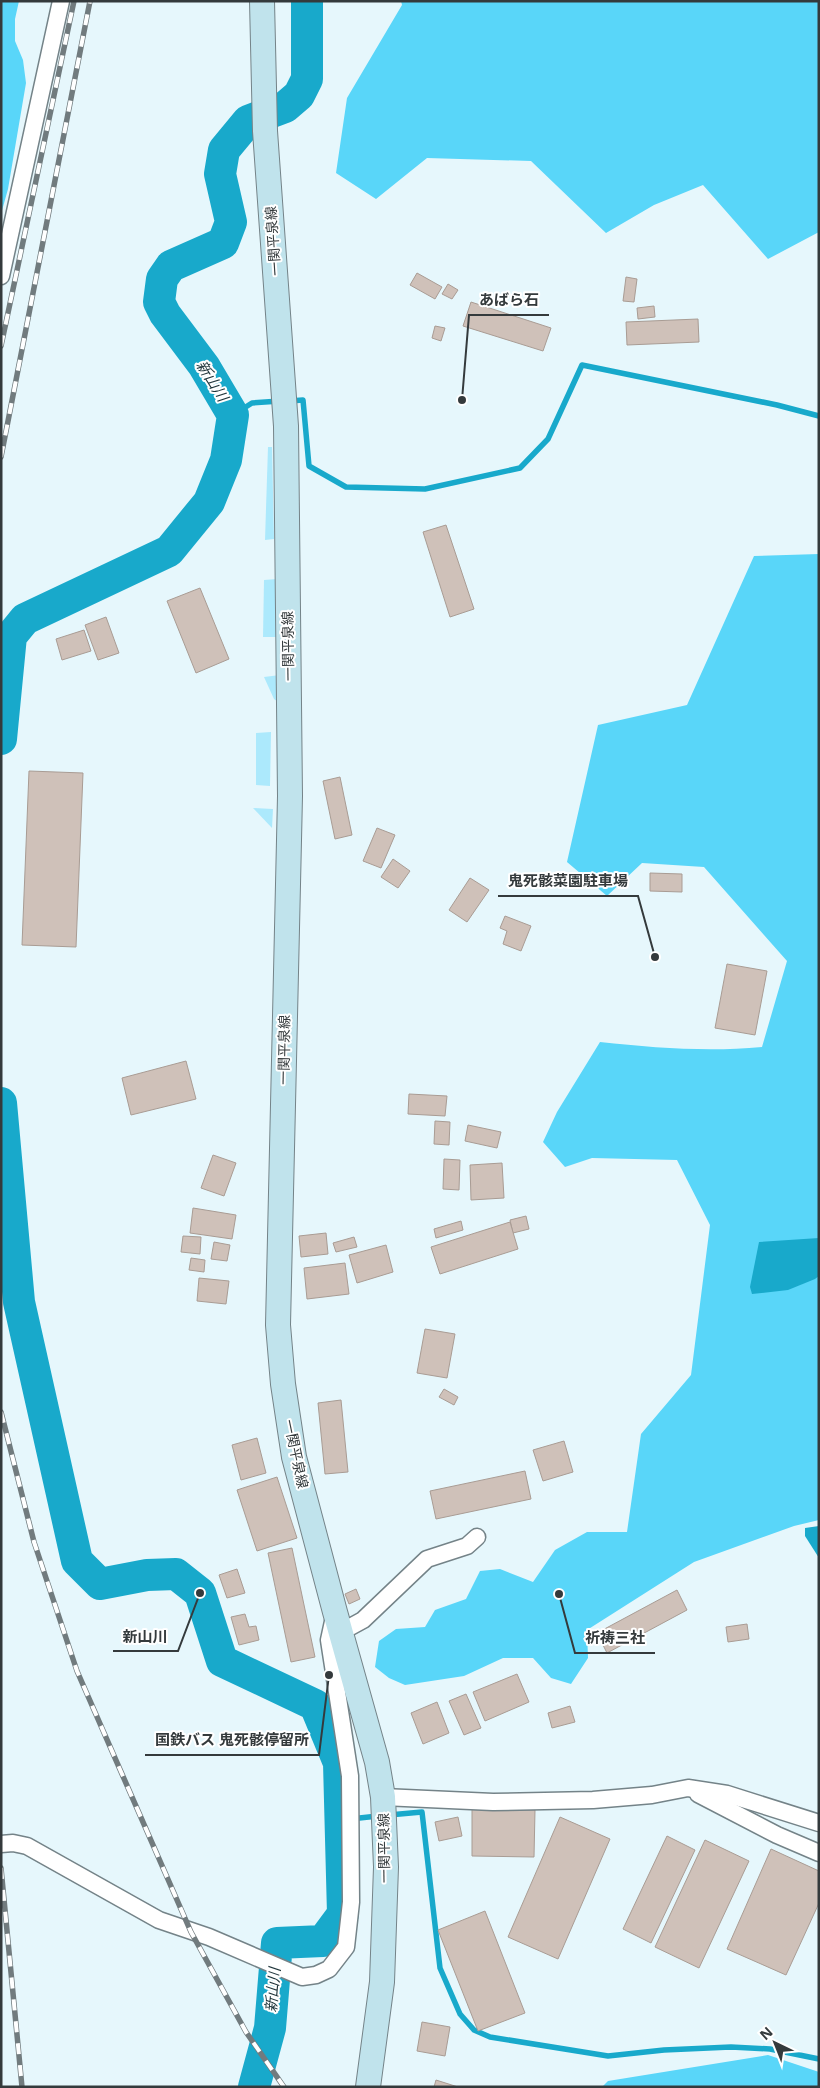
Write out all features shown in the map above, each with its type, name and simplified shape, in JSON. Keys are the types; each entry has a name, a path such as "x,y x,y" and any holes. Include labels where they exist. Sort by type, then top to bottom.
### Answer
{"main road":[{"name":"一関平泉線","path":"262,1 265,131 286,426 290,796 278,1325 283,1384 294,1457 377,1762 383,1797 386,1867 382,1982 368,2087"}],"street":[{"path":"1,276 61,1"},
{"path":"1,1844 13,1843 27,1846 159,1920 209,1937 302,1977 316,1975 328,1969 346,1947 351,1902 350,1776 329,1640 338,1622 363,1620 427,1559 467,1546 477,1537"},
{"path":"383,1797 493,1802 593,1800 652,1795 688,1788 727,1794 819,1823"},
{"path":"688,1788 777,1835 819,1854"}],"shaded area":[{"path":"1,1 19,1 15,19 15,41 23,60 26,83 8,189 1,214"},
{"path":"401,1 819,1 819,232 768,259 703,185 654,205 606,233 531,161 427,158 376,199 336,173 347,98 402,5"},
{"path":"268,447 272,447 274,539 265,540"},
{"path":"819,554 819,1520 794,1526 694,1562 587,1630 588,1658 571,1684 551,1678 533,1658 503,1658 464,1676 405,1685 389,1678 375,1667 379,1641 396,1629 425,1627 435,1610 466,1599 480,1571 500,1569 533,1582 555,1550 587,1532 627,1532 641,1434 691,1375 710,1225 677,1160 592,1158 565,1167 543,1142 557,1112 600,1042 681,1049 762,1047 787,961 704,867 642,863 607,896 567,862 598,725 687,705 754,556"},
{"path":"277,579 278,637 263,637 264,580"},
{"path":"280,675 281,704 274,699 264,677"},
{"path":"271,732 270,786 256,785 256,733"},
{"path":"253,808 273,809 272,828"},
{"path":"819,1238 819,1276 788,1290 752,1294 750,1287 759,1242"},
{"path":"819,1526 819,1558 805,1536 805,1528"},
{"path":"768,2055 819,2072 819,2087 602,2087 608,2081"}],"building":[{"path":"417,273 442,287 435,299 410,285"},
{"path":"626,277 637,279 634,302 623,301"},
{"path":"448,284 458,290 452,299 442,294"},
{"path":"471,302 551,328 543,351 463,326"},
{"path":"654,306 655,317 638,319 637,308"},
{"path":"698,319 699,342 627,345 626,322"},
{"path":"435,326 445,328 441,341 432,338"},
{"path":"446,525 474,609 450,617 423,532"},
{"path":"200,588 229,659 196,673 167,601"},
{"path":"106,617 119,653 98,660 85,625"},
{"path":"84,630 91,651 62,660 56,639"},
{"path":"29,771 83,773 76,947 22,945"},
{"path":"340,777 352,835 335,839 323,781"},
{"path":"377,828 395,835 381,868 363,861"},
{"path":"393,859 410,871 398,888 381,877"},
{"path":"650,873 682,874 682,892 650,891"},
{"path":"470,878 489,890 467,922 449,910"},
{"path":"505,916 531,926 521,951 503,944 507,931 500,928"},
{"path":"727,964 767,971 755,1035 715,1028"},
{"path":"186,1061 196,1099 131,1115 122,1078"},
{"path":"409,1094 447,1096 445,1116 408,1114"},
{"path":"435,1121 450,1122 449,1145 434,1144"},
{"path":"468,1125 501,1132 497,1148 465,1141"},
{"path":"213,1155 236,1163 224,1196 201,1188"},
{"path":"444,1159 460,1160 459,1190 443,1189"},
{"path":"502,1163 504,1198 471,1200 470,1165"},
{"path":"193,1208 236,1215 232,1239 190,1233"},
{"path":"526,1216 529,1229 513,1233 510,1220"},
{"path":"461,1221 463,1230 436,1238 434,1229"},
{"path":"510,1222 518,1249 440,1274 431,1247"},
{"path":"326,1233 328,1254 301,1257 299,1236"},
{"path":"183,1236 201,1237 200,1254 181,1252"},
{"path":"354,1237 357,1247 336,1252 333,1243"},
{"path":"214,1242 230,1245 227,1261 211,1259"},
{"path":"386,1245 393,1272 357,1283 349,1255"},
{"path":"191,1258 205,1260 204,1272 189,1270"},
{"path":"345,1263 349,1294 307,1299 304,1268"},
{"path":"199,1278 229,1281 226,1304 197,1301"},
{"path":"425,1329 455,1334 447,1378 417,1373"},
{"path":"444,1389 458,1397 454,1405 439,1397"},
{"path":"341,1400 348,1472 325,1474 318,1403"},
{"path":"257,1438 266,1473 241,1480 232,1445"},
{"path":"564,1441 573,1472 543,1481 533,1450"},
{"path":"525,1471 531,1499 436,1519 430,1491"},
{"path":"277,1477 297,1538 257,1551 237,1490"},
{"path":"292,1548 315,1657 291,1662 268,1553"},
{"path":"237,1569 245,1593 227,1598 219,1575"},
{"path":"356,1589 360,1599 349,1604 345,1594"},
{"path":"677,1590 687,1610 607,1653 597,1633"},
{"path":"245,1614 249,1627 256,1626 259,1640 239,1645 231,1617"},
{"path":"747,1624 749,1639 728,1642 726,1627"},
{"path":"517,1674 529,1702 485,1721 473,1692"},
{"path":"466,1694 481,1728 464,1735 449,1701"},
{"path":"437,1702 449,1733 423,1744 411,1713"},
{"path":"570,1706 575,1722 552,1728 548,1713"},
{"path":"472,1809 535,1810 534,1857 472,1856"},
{"path":"458,1817 462,1836 439,1841 435,1822"},
{"path":"560,1817 610,1839 558,1959 508,1937"},
{"path":"667,1836 695,1850 651,1943 623,1929"},
{"path":"705,1840 749,1861 699,1968 655,1947"},
{"path":"771,1849 819,1871 819,1903 786,1975 727,1949"},
{"path":"485,1911 525,2013 478,2031 438,1930"},
{"path":"422,2022 450,2027 445,2056 417,2051"},
{"path":"436,2080 458,2087 434,2087"}],"waterway":[{"name":"新山川","path":"1,739 11,636 25,619 169,551 209,502 226,460 233,415 204,366 165,314 159,302 162,279 171,266 223,243 231,222 220,174 224,150 248,121 285,107 299,95 307,79 307,1"},
{"path":"289,401 303,400 309,466 346,487 425,489 520,468 548,439 582,365 777,405 819,416"},
{"path":"233,415 252,403 280,401"},
{"name":"新山川","path":"1,1103 19,1302 77,1561 100,1584 147,1575 176,1574 200,1593 222,1661 315,1705 339,1763 343,1914 323,1941 277,1943 270,2028 254,2087"},
{"path":"389,1815 422,1812 440,1968 460,2014 474,2030 490,2037 608,2056 664,2050 731,2047 770,2049 819,2059"},
{"path":"341,1820 378,1816"}],"railway":[{"path":"1,346 74,1"},
{"path":"1,457 90,1"},
{"path":"1,1412 34,1542 77,1671 191,1932 246,2032 284,2087"},
{"path":"1,1868 22,2087"}],"place":[{"name":"あばら石","path":"462,400"},
{"name":"鬼死骸菜園駐車場","path":"655,957"},
{"name":"新山川","path":"200,1593"},
{"name":"祈祷三社","path":"559,1594"},
{"name":"国鉄バス 鬼死骸停留所","path":"329,1675"}]}
